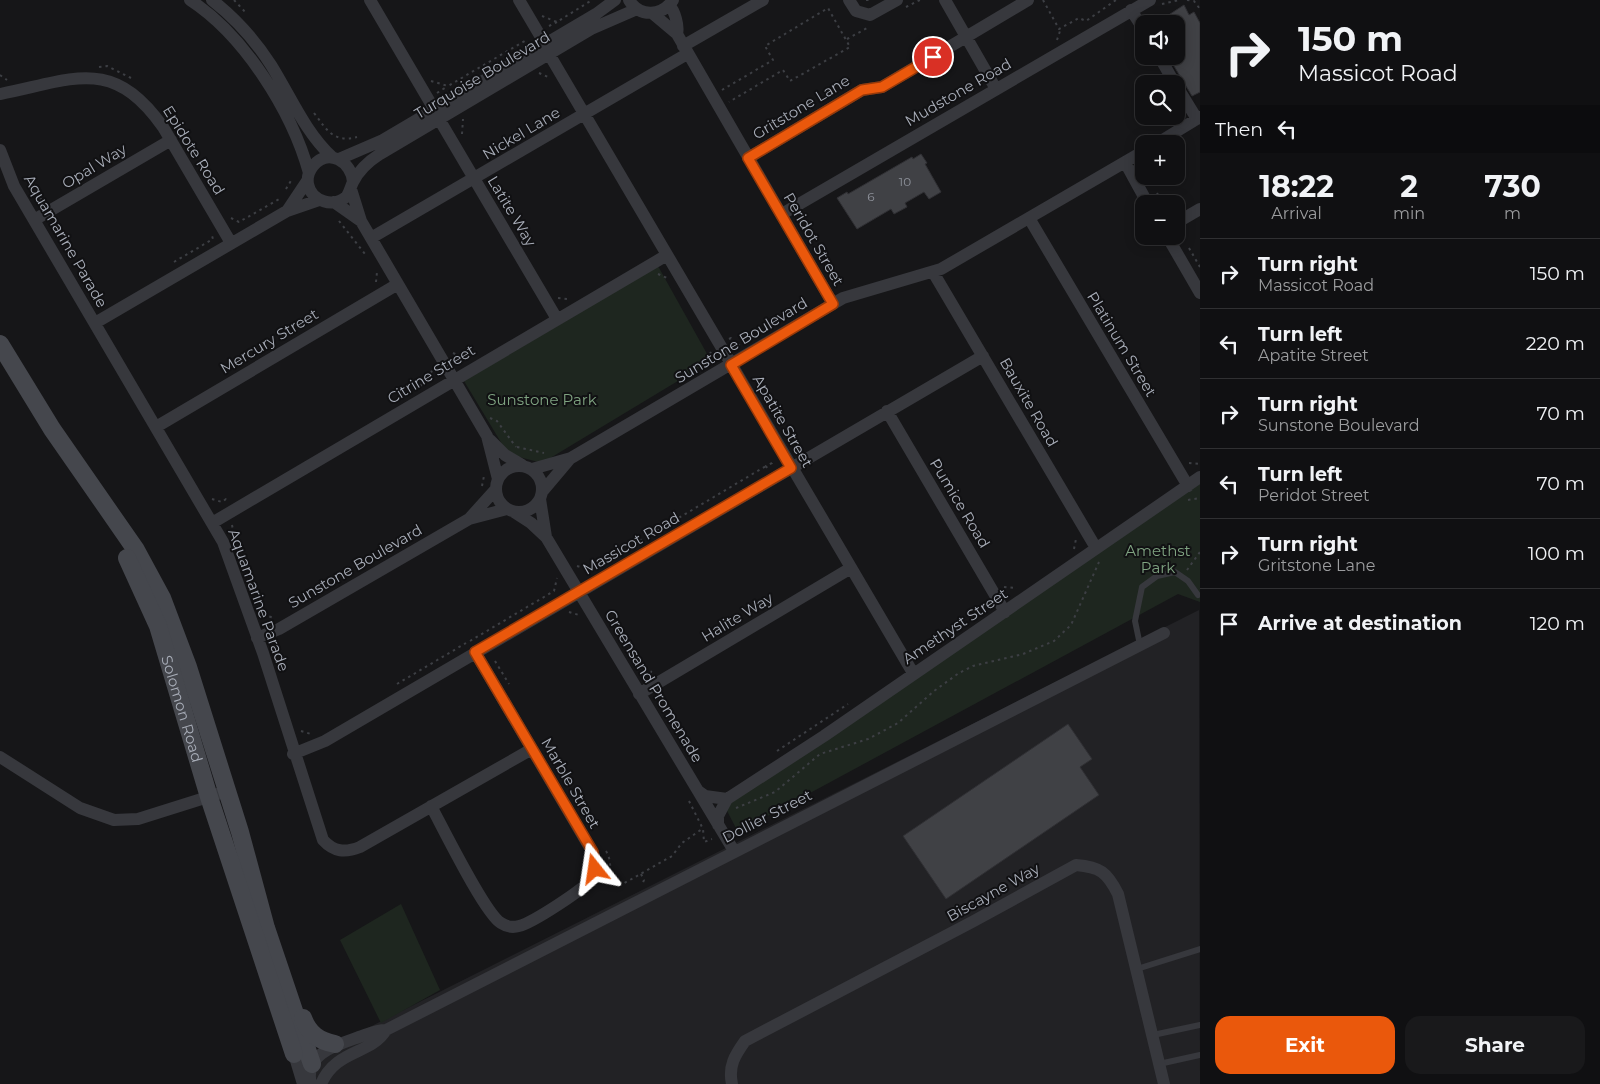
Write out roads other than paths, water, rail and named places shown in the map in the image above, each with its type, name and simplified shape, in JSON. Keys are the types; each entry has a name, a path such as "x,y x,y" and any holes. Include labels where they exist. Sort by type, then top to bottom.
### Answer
{"main road":[{"name":"Solomon Road","path":"0,344 52,429 136,550 162,598 188,667 227,791 266,928 312,1064"},
{"name":"Solomon Road","path":"0,364 46,440 102,516 131,563 158,626 209,797 294,1054"},
{"name":"Solomon Road","path":"266,928 280,950 309,1031 330,1048"}],"street":[{"path":"190,0 216,19 252,60 297,135 309,188 319,200"},
{"path":"212,0 252,40 271,66 309,132 350,169 352,186 361,221 487,436 505,455 527,467 540,479 541,495 530,510 510,510 497,497 497,484 487,436"},
{"name":"Latite Way","path":"370,0 557,319"},
{"name":"Apatite Street","path":"519,0 791,468 913,673"},
{"name":"Turquoise Boulevard","path":"547,49 615,0"},
{"name":"Nickel Lane","path":"371,238 475,180 585,114 763,0"},
{"path":"848,0 856,10 870,15 897,0"},
{"path":"945,0 996,89"},
{"name":"Gritstone Lane","path":"748,158 862,90 882,87 1028,0"},
{"path":"633,4 652,13 662,11 671,2"},
{"name":"Peridot Street","path":"671,2 678,31 676,34"},
{"name":"Mudstone Road","path":"782,214 1131,10 1155,2"},
{"name":"Turquoise Boulevard","path":"336,158 371,146 434,109 547,49 592,29 633,4"},
{"path":"1131,10 1135,16"},
{"name":"Peridot Street","path":"652,13 676,34 833,304"},
{"name":"Epidote Road","path":"0,94 88,77 106,79 121,86 150,109 231,243"},
{"path":"1161,135 1198,118 1185,98"},
{"name":"Turquoise Boulevard","path":"352,186 372,160 434,109"},
{"name":"Opal Way","path":"34,220 170,140"},
{"name":"Aquamarine Parade","path":"0,150 7,170 23,202 223,542 257,638 293,754 323,840 335,850 351,851 532,749"},
{"name":"Sunstone Boulevard","path":"541,495 571,458 833,304 856,293 933,272 1125,162 1135,152"},
{"path":"287,210 318,161 336,158"},
{"path":"1125,162 1143,195"},
{"path":"95,323 287,210 319,200 334,202 341,200 352,186"},
{"path":"334,202 361,221"},
{"path":"1185,218 1200,209"},
{"name":"Platinum Street","path":"1029,218 1188,486"},
{"path":"1172,245 1200,293"},
{"name":"Citrine Street","path":"212,523 667,255"},
{"name":"Bauxite Road","path":"933,272 1098,552"},
{"name":"Mercury Street","path":"156,427 398,284"},
{"name":"Massicot Road","path":"293,754 311,741 448,661 475,652 578,592 595,575 791,468 983,356"},
{"name":"Pumice Road","path":"887,411 1005,612"},
{"name":"Sunstone Boulevard","path":"527,467 546,459 571,458"},
{"path":"497,484 507,469 527,467"},
{"name":"Amethyst Street","path":"729,805 913,673 1098,552 1200,477"},
{"name":"Sunstone Boulevard","path":"257,638 278,629 469,518 486,500 497,484"},
{"name":"Greensand Promenade","path":"541,495 546,537"},
{"name":"Sunstone Boulevard","path":"469,518 510,510"},
{"name":"Greensand Promenade","path":"510,510 546,537 734,851"},
{"name":"Halite Way","path":"639,694 851,568"},
{"name":"Dollier Street","path":"330,1048 377,1030 386,1030 1164,633"},
{"name":"Marble Street","path":"431,806 489,910 498,922 508,926 526,924 583,887 593,876 599,852 532,749 475,652"},
{"path":"0,758 80,808 105,819 138,819 227,791"},
{"path":"695,787 705,796 729,805 718,816 718,825"},
{"name":"Biscayne Way","path":"732,1084 730,1074 734,1056 745,1041 972,922 1076,864 1094,866 1110,878 1118,894 1164,1084"},
{"name":"Dollier Street","path":"320,1084 333,1065 381,1038 386,1030"},
{"path":"312,1064 330,1048"},
{"name":"Solomon Road","path":"294,1054 304,1084"},
{"name":"Solomon Road","path":"310,1084 308,1075 312,1064"},
{"name":"Solomon Road","path":"312,1064 320,1084"}],"lane":[{"path":"1140,645 1135,621 1142,587 1157,576 1175,572 1188,581 1198,595"},
{"path":"1137,969 1200,949"},
{"path":"1153,1034 1200,1025"},
{"path":"1159,1064 1200,1055"}],"park label":[{"name":"Sunstone Park","path":"542,399"},
{"name":"Amethst Park","path":"1158,558"}]}
